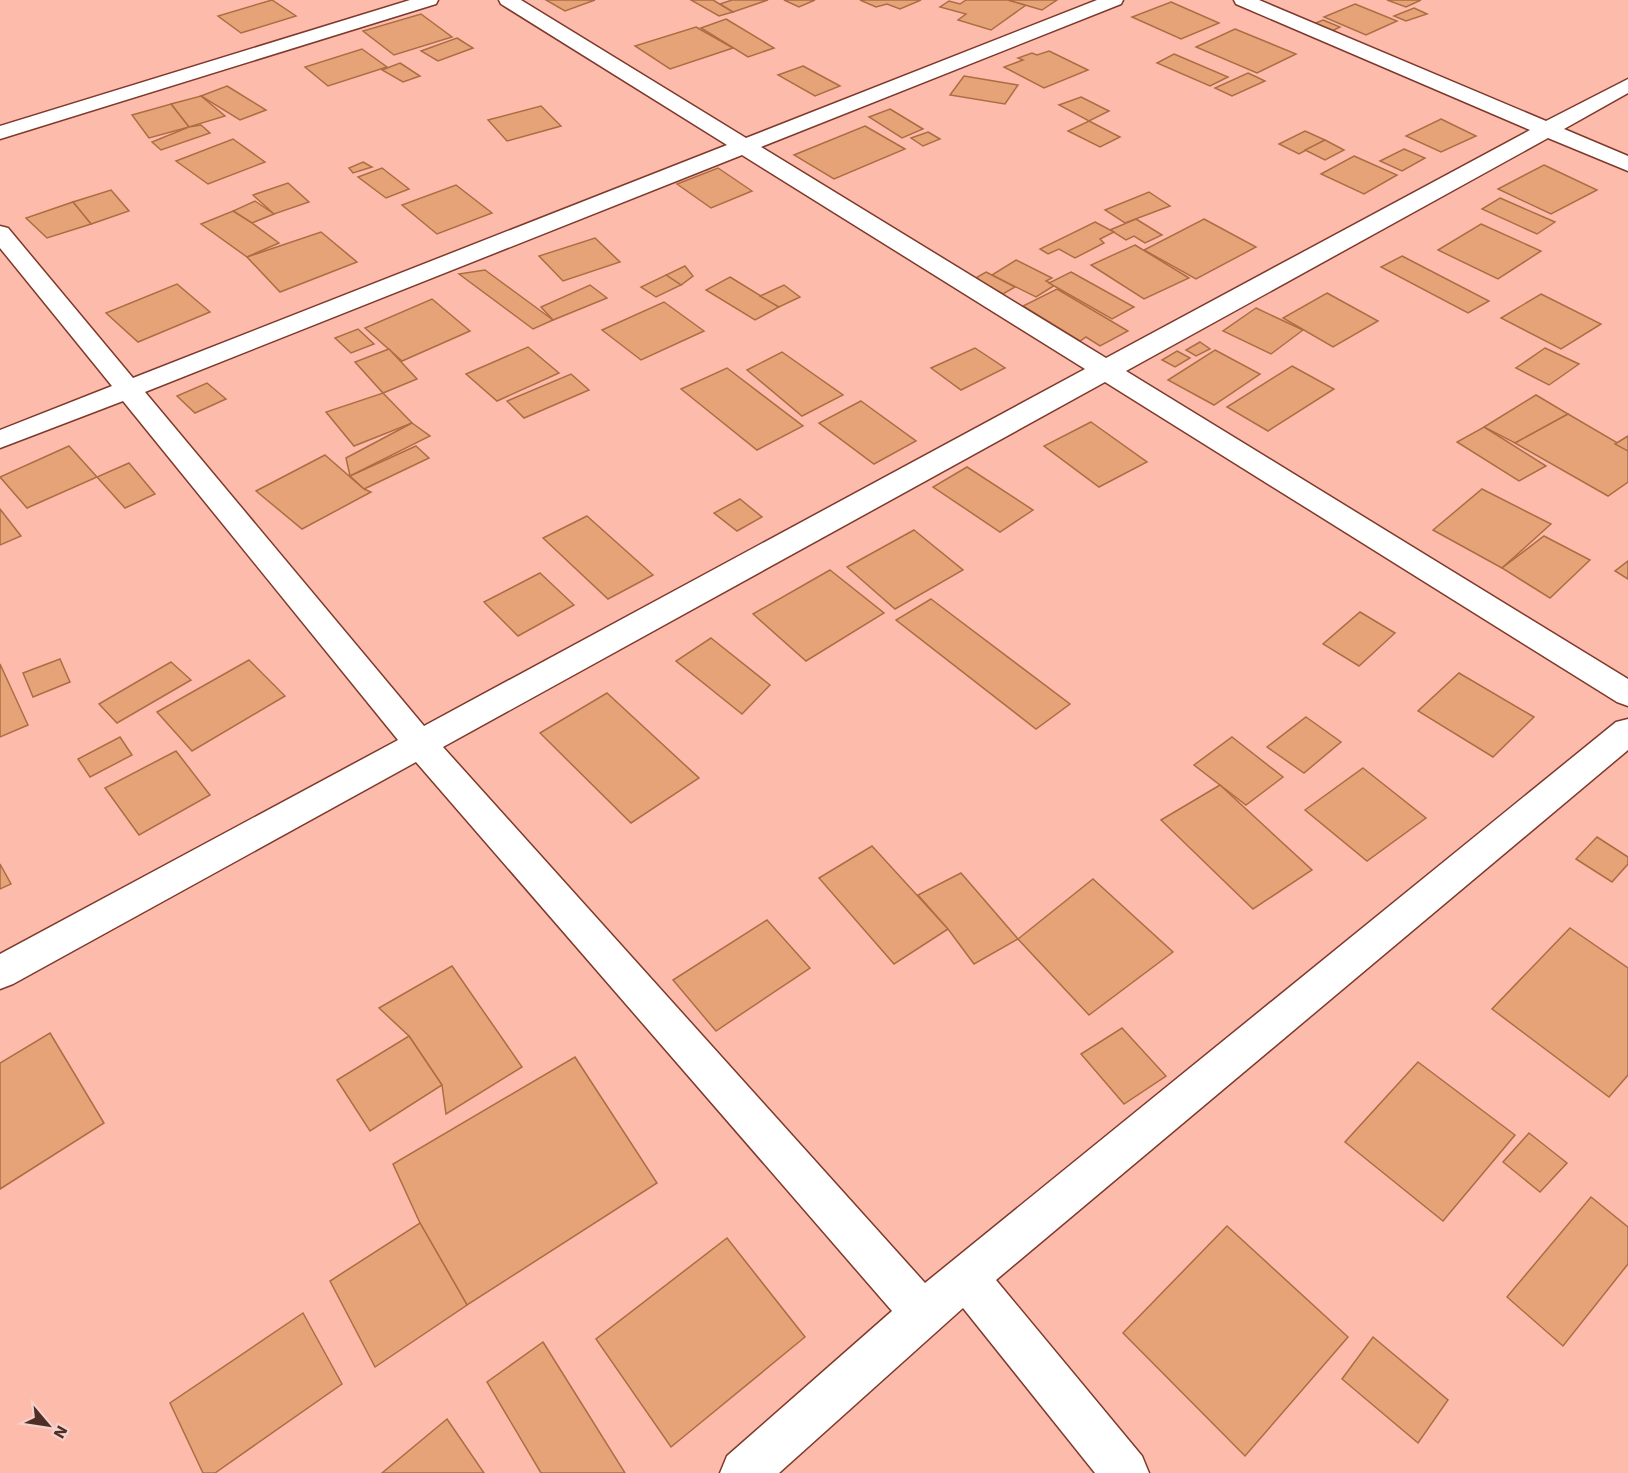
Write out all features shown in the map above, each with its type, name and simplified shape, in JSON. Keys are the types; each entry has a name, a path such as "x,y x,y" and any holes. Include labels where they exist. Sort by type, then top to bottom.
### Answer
{"street":[{"path":"0,133 429,0"},
{"path":"508,0 1628,694"},
{"path":"0,440 1114,0"},
{"path":"1243,0 1628,164"},
{"path":"0,973 1628,85"},
{"path":"0,233 420,744 923,1313"},
{"path":"744,1473 923,1313 1628,731"},
{"path":"966,1278 1125,1473"}],"building":[{"path":"272,0 296,16 241,33 218,16"},
{"path":"546,0 595,0 565,11"},
{"path":"691,0 713,0 733,12 719,16"},
{"path":"732,0 768,0 733,12 720,4"},
{"path":"784,0 815,0 799,7"},
{"path":"860,0 921,0 900,9 887,4 876,7"},
{"path":"966,0 1008,0 1026,5 991,30 958,20 966,14 940,7 949,1 960,4"},
{"path":"1008,0 1057,0 1042,10"},
{"path":"1387,0 1421,0 1406,7"},
{"path":"1171,2 1219,23 1181,39 1132,17"},
{"path":"1355,4 1397,21 1366,35 1324,17"},
{"path":"1414,8 1427,14 1406,21 1394,16"},
{"path":"421,14 452,37 394,55 363,31"},
{"path":"726,19 774,48 748,57 701,28"},
{"path":"1323,20 1340,27 1330,32 1311,25"},
{"path":"696,27 733,48 670,69 635,46"},
{"path":"1235,29 1296,54 1257,73 1196,47"},
{"path":"457,38 473,48 438,61 421,51"},
{"path":"362,49 387,67 328,86 305,67"},
{"path":"1049,51 1088,70 1044,88 1004,67 1023,60 1018,58 1032,53 1037,55"},
{"path":"1174,54 1228,77 1210,86 1157,63"},
{"path":"400,63 420,76 403,82 382,70"},
{"path":"803,66 840,86 815,96 778,75"},
{"path":"1248,73 1265,81 1232,96 1215,88"},
{"path":"964,76 1018,85 1005,104 950,95"},
{"path":"227,86 266,110 240,120 201,96"},
{"path":"201,96 225,116 189,127 171,104"},
{"path":"1081,97 1109,111 1089,121 1059,105"},
{"path":"171,104 189,127 149,138 132,115"},
{"path":"541,106 561,126 507,141 488,120"},
{"path":"890,109 923,129 902,138 869,117"},
{"path":"1441,119 1476,136 1441,152 1406,136"},
{"path":"1089,121 1120,137 1100,147 1068,131"},
{"path":"201,125 210,133 161,150 152,142 189,127"},
{"path":"865,126 905,149 834,179 794,155"},
{"path":"1305,131 1325,140 1299,154 1279,144"},
{"path":"928,132 940,139 923,146 911,138"},
{"path":"233,139 265,162 208,184 176,161"},
{"path":"1325,140 1344,150 1325,160 1305,150"},
{"path":"1404,149 1425,158 1402,171 1380,161"},
{"path":"1354,156 1397,175 1364,194 1321,174"},
{"path":"363,162 372,167 353,173 349,168"},
{"path":"1544,165 1597,190 1551,214 1498,189"},
{"path":"382,168 409,189 386,198 358,177"},
{"path":"718,168 752,191 711,208 677,184"},
{"path":"288,183 309,202 274,214 253,195"},
{"path":"456,185 492,213 437,234 402,205"},
{"path":"111,190 129,211 91,224 73,202"},
{"path":"1149,192 1170,206 1125,223 1105,210"},
{"path":"1500,198 1555,222 1537,234 1482,209"},
{"path":"255,201 274,214 252,223 233,211"},
{"path":"73,202 91,224 47,238 26,218"},
{"path":"233,211 279,243 247,257 201,224"},
{"path":"1136,219 1162,235 1145,243 1134,236 1126,240 1110,230"},
{"path":"1204,219 1256,247 1196,279 1144,250"},
{"path":"1095,222 1114,232 1100,239 1104,243 1075,258 1059,249 1048,254 1040,249"},
{"path":"1481,224 1541,251 1498,279 1438,250"},
{"path":"321,232 357,262 280,292 247,257"},
{"path":"595,238 620,262 563,281 539,256"},
{"path":"1135,245 1189,278 1144,299 1091,265"},
{"path":"1402,256 1489,301 1468,313 1381,267"},
{"path":"1016,260 1052,278 1046,281 1055,285 1036,297 992,275"},
{"path":"685,266 693,276 681,285 666,275"},
{"path":"485,270 553,320 533,329 459,274"},
{"path":"986,272 1015,287 1003,294 974,279"},
{"path":"1071,272 1134,307 1112,319 1049,283"},
{"path":"666,275 681,285 656,297 641,287"},
{"path":"730,277 779,307 755,320 706,290"},
{"path":"177,284 210,312 138,342 106,313"},
{"path":"590,285 607,298 553,320 541,307"},
{"path":"784,285 800,297 779,307 760,296"},
{"path":"1057,289 1128,331 1100,346 1086,337 1080,341 1023,306"},
{"path":"1327,293 1378,321 1333,347 1283,318"},
{"path":"1541,294 1601,324 1561,349 1501,318"},
{"path":"432,299 470,331 402,361 365,328"},
{"path":"664,302 704,331 641,360 602,330"},
{"path":"1256,308 1303,330 1271,354 1223,331"},
{"path":"358,329 374,344 351,353 335,338"},
{"path":"1200,342 1210,349 1196,356 1186,350"},
{"path":"528,347 559,373 497,401 466,374"},
{"path":"975,348 1005,368 961,390 931,368"},
{"path":"1545,348 1579,364 1549,385 1516,368"},
{"path":"389,349 417,379 383,393 355,362"},
{"path":"1215,350 1260,374 1214,405 1168,380"},
{"path":"1177,351 1190,358 1175,367 1162,360"},
{"path":"782,352 843,395 802,416 747,370"},
{"path":"1292,366 1334,389 1268,431 1227,407"},
{"path":"727,368 803,426 757,450 681,389"},
{"path":"571,374 589,390 524,418 507,401"},
{"path":"207,383 226,399 195,413 177,396"},
{"path":"383,393 412,423 354,446 326,412"},
{"path":"1536,395 1568,414 1515,443 1484,427"},
{"path":"861,401 916,441 874,464 819,423"},
{"path":"1568,414 1628,449 1628,482 1608,496 1515,443"},
{"path":"1091,422 1147,462 1099,487 1044,446"},
{"path":"412,423 430,436 350,476 346,458"},
{"path":"1484,427 1546,466 1519,481 1457,442"},
{"path":"1628,436 1628,451 1615,444"},
{"path":"69,446 97,477 27,508 0,477"},
{"path":"416,446 429,458 364,489 350,476"},
{"path":"325,455 364,489 371,492 302,529 256,491"},
{"path":"129,463 155,494 125,508 97,477"},
{"path":"967,467 1033,510 1000,532 933,487"},
{"path":"1482,489 1551,524 1502,568 1433,530"},
{"path":"740,499 762,517 737,531 714,513"},
{"path":"0,509 21,536 0,545"},
{"path":"587,516 653,575 608,599 543,538"},
{"path":"914,530 963,570 895,609 847,567"},
{"path":"1544,536 1590,560 1550,598 1502,568"},
{"path":"1628,561 1628,579 1615,571"},
{"path":"830,570 884,613 806,661 753,614"},
{"path":"540,573 574,605 518,636 484,602"},
{"path":"931,599 1070,704 1036,729 896,620"},
{"path":"1360,612 1395,633 1359,666 1323,644"},
{"path":"711,638 770,685 742,714 676,661"},
{"path":"60,659 70,682 33,697 23,673"},
{"path":"249,660 285,696 192,751 157,712"},
{"path":"171,662 191,680 117,723 99,704"},
{"path":"0,664 28,725 0,737"},
{"path":"1459,673 1534,717 1493,757 1418,711"},
{"path":"607,693 699,778 631,823 540,733"},
{"path":"1306,717 1341,742 1304,773 1267,747"},
{"path":"120,737 132,755 90,777 78,759"},
{"path":"1232,737 1283,777 1246,805 1194,765"},
{"path":"176,751 210,795 139,835 105,788"},
{"path":"1363,768 1426,818 1367,861 1305,810"},
{"path":"1220,785 1312,870 1253,909 1161,820"},
{"path":"1597,837 1628,857 1628,864 1612,882 1576,859"},
{"path":"872,846 948,929 894,964 819,878"},
{"path":"0,864 11,884 0,889"},
{"path":"961,873 1018,939 974,964 948,929 918,895"},
{"path":"1093,879 1173,952 1089,1015 1018,939"},
{"path":"767,920 810,968 716,1031 673,980"},
{"path":"1570,928 1628,968 1628,1075 1609,1097 1492,1009"},
{"path":"452,966 522,1067 446,1114 442,1085 409,1036 379,1008"},
{"path":"1122,1028 1166,1076 1124,1104 1081,1054"},
{"path":"50,1033 104,1123 0,1189 0,1063"},
{"path":"409,1036 442,1085 370,1131 337,1080"},
{"path":"575,1057 657,1183 467,1305 420,1223 393,1164"},
{"path":"1418,1062 1515,1135 1443,1221 1345,1142"},
{"path":"1529,1133 1567,1163 1540,1192 1503,1162"},
{"path":"1591,1197 1628,1227 1628,1264 1563,1346 1507,1297"},
{"path":"420,1223 467,1305 375,1367 330,1281"},
{"path":"1227,1226 1348,1337 1245,1456 1123,1333"},
{"path":"727,1238 805,1337 671,1447 596,1339"},
{"path":"303,1313 342,1384 215,1473 203,1473 170,1403"},
{"path":"1373,1337 1448,1400 1418,1443 1342,1379"},
{"path":"543,1342 625,1473 541,1473 487,1382"},
{"path":"447,1419 484,1473 382,1473"}]}
